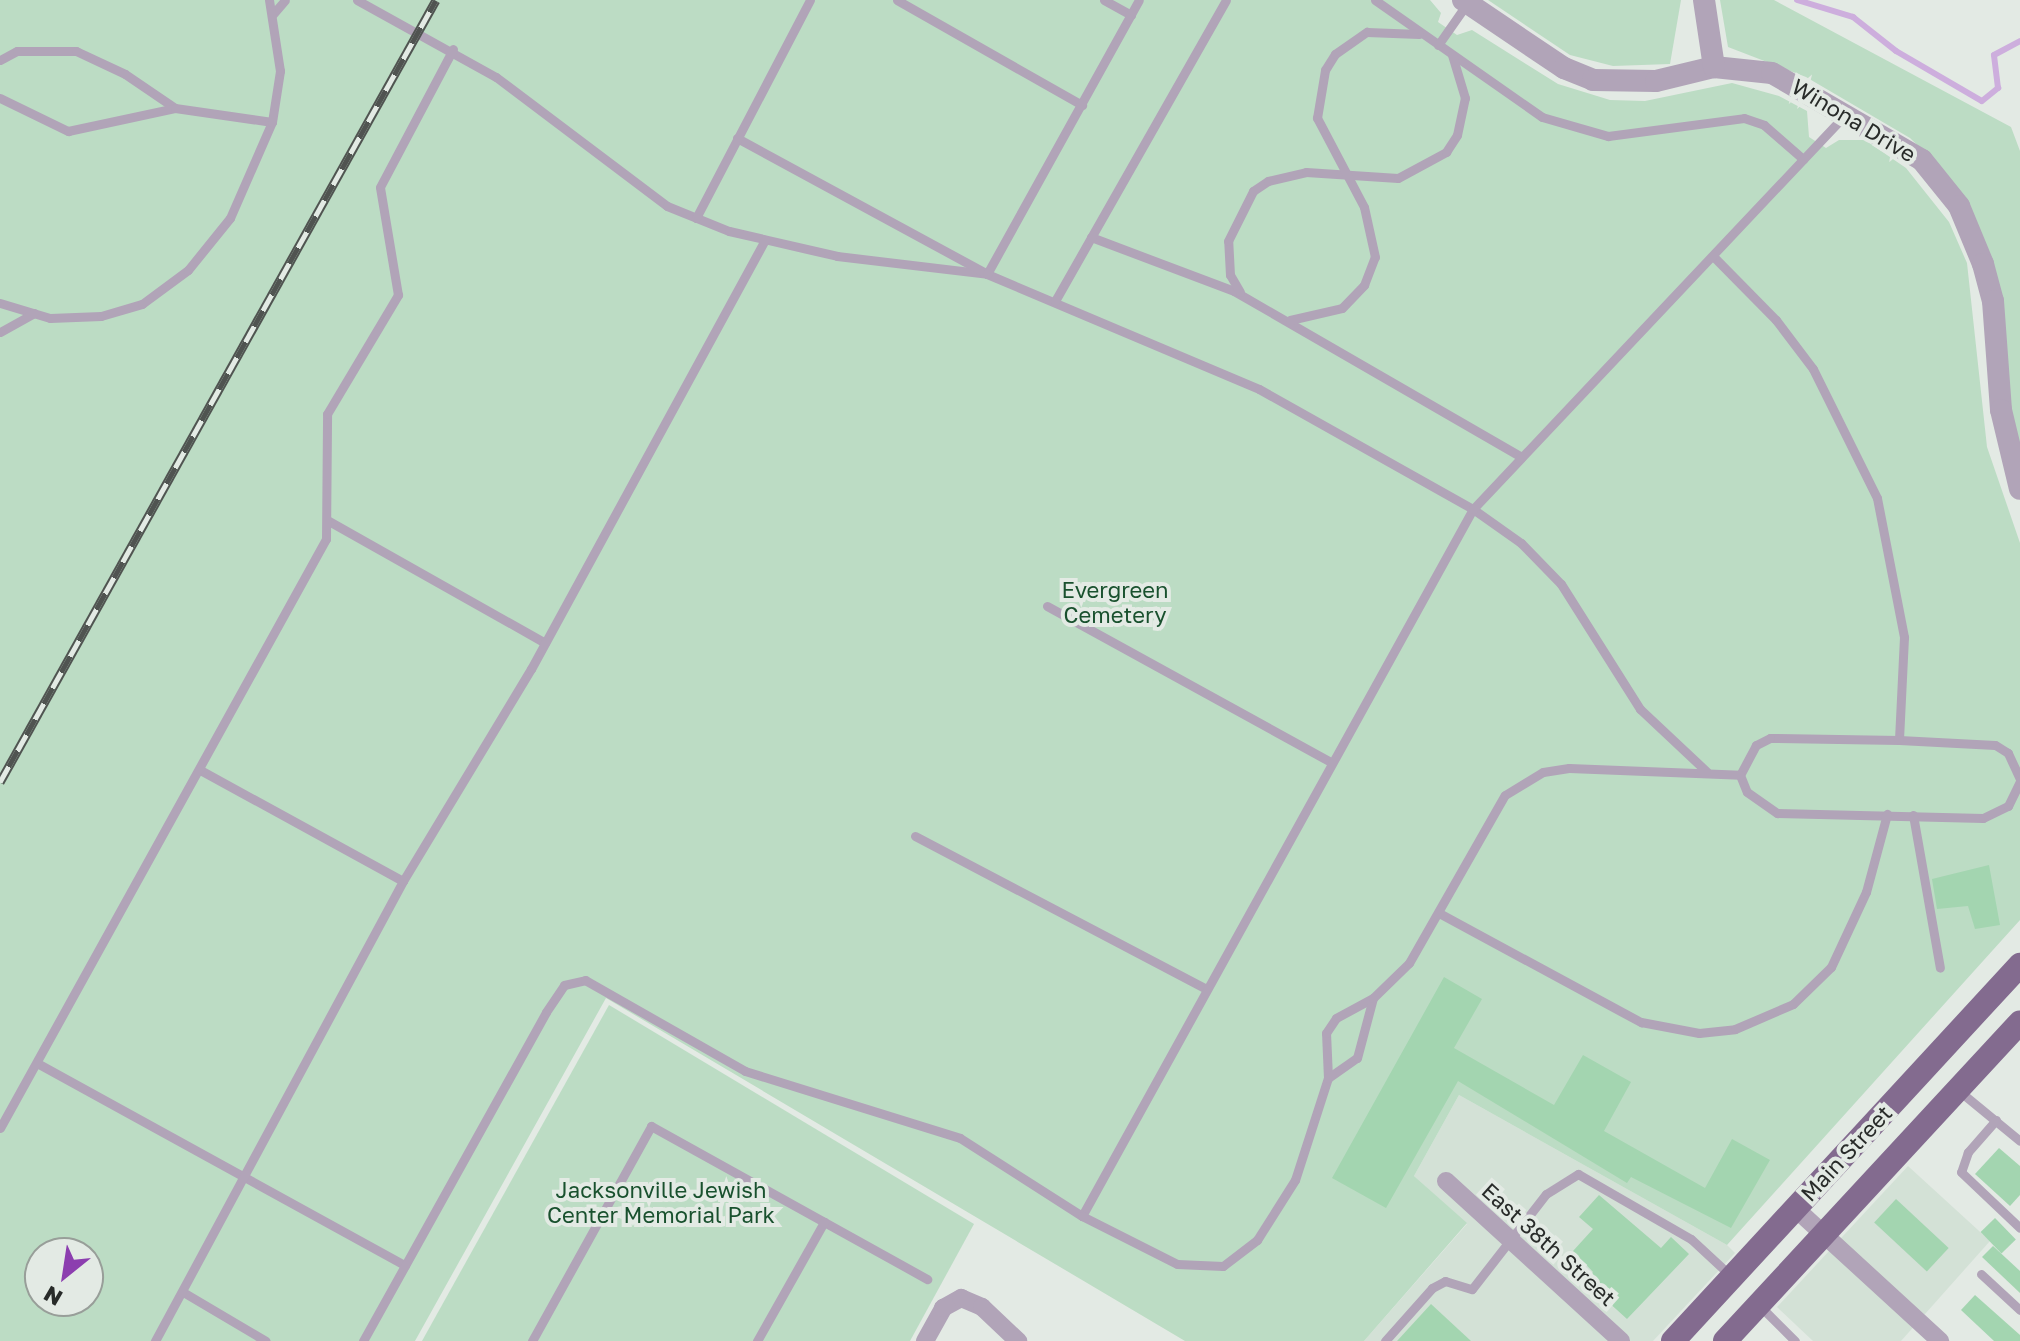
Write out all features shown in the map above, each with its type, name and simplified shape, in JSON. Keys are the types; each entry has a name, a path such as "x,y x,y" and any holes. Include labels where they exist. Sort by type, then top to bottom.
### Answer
{"main road":[{"name":"Main Street","path":"1673,1341 2020,965"},
{"name":"Main Street","path":"1725,1341 2020,1022"}],"street":[{"path":"1704,0 1714,67"},
{"name":"Winona Drive","path":"1465,2 1564,68 1593,80 1656,81 1714,67 1772,73 1847,112 1922,160 1971,229 1993,301 2001,410 2020,489"},
{"name":"East 38th Street","path":"1446,1181 1621,1341"},
{"path":"1795,1208 1940,1341"},
{"path":"925,1341 943,1308 961,1298 982,1307 1018,1341"}],"lane":[{"path":"0,303 34,313 101,316 142,304 188,270 230,218 272,122 280,71 269,0"},
{"path":"273,14 285,0"},
{"path":"357,0 370,3 453,49 640,190 696,218 765,240 987,274"},
{"path":"696,218 810,0"},
{"path":"897,0 1082,105"},
{"path":"1104,0 1131,15"},
{"path":"987,274 1139,0"},
{"path":"1055,301 1226,0"},
{"path":"1375,0 1542,117 1608,136 1744,118 1764,125 1803,159"},
{"path":"1438,45 1465,2"},
{"path":"1290,320 1342,308 1370,274 1375,257 1371,227 1317,118 1325,70 1335,54 1367,32 1424,35"},
{"path":"0,1128 202,771 326,539 327,414 398,295 380,187 453,49"},
{"path":"0,60 17,51 76,51 125,74 175,108"},
{"path":"1243,295 1230,275 1228,241 1253,191 1286,174 1398,178 1446,152 1457,135 1465,98 1452,55"},
{"path":"0,98 68,131 175,108 272,122"},
{"path":"1082,1216 1329,761 1473,509 1847,112"},
{"path":"737,138 987,274 1259,389 1473,509 1554,576 1640,709 1707,772"},
{"path":"1091,237 1243,295 1522,457"},
{"path":"155,1341 403,881 545,643 765,240"},
{"path":"1713,256 1776,320 1813,369 1877,498 1904,637 1899,740"},
{"path":"0,332 34,313"},
{"path":"327,520 545,643"},
{"path":"1047,606 1329,761"},
{"path":"1770,738 1899,740 1995,745 2008,753 2020,780 1997,814 1777,813 1747,792 1740,775 1756,745 1770,738"},
{"path":"363,1341 546,1012 564,985 585,980 745,1071 960,1138 1082,1216 1177,1264 1223,1266 1257,1240 1295,1180 1328,1078 1326,1033 1336,1018 1373,998 1409,963 1492,813 1520,783 1569,768 1740,775"},
{"path":"202,771 403,881"},
{"path":"1439,913 1641,1022 1699,1033 1735,1029 1793,1004 1831,967 1866,892 1887,814"},
{"path":"1913,815 1940,968"},
{"path":"915,836 1205,988"},
{"path":"1328,1078 1357,1058 1366,1044 1373,998"},
{"path":"37,1063 243,1180 405,1265"},
{"path":"1958,1090 2020,1141"},
{"path":"1996,1120 1968,1152 1961,1172 2020,1228"},
{"path":"532,1341 651,1126 927,1279"},
{"path":"1385,1341 1432,1288 1445,1281 1472,1289 1507,1239 1546,1194 1578,1174 1691,1239 1732,1277"},
{"path":"757,1341 824,1222"},
{"path":"1981,1274 2020,1310"},
{"path":"183,1292 266,1341"},
{"path":"1759,1305 1795,1341"}],"shaded area":[{"path":"1459,1095 1727,1245 1735,1253 1653,1341 1364,1341 1467,1224 1414,1176"},
{"path":"1908,1166 1990,1241 1901,1341 1813,1341 1777,1307"}],"green space":[{"name":"Evergreen Cemetery","path":"0,0 1430,0 1441,13 1438,22 1457,35 1472,30 1558,84 1610,100 1645,101 1732,83 1779,96 1807,111 1809,137 1826,148 1839,140 1865,140 1906,168 1949,222 1967,263 1987,447 2020,543 2020,920 1727,1245 1459,1095 1414,1176 1467,1223 1364,1341 1185,1341 606,998 415,1341 0,1341"},
{"path":"1488,0 1681,0 1670,64 1613,66 1570,55"},
{"path":"1720,0 1774,0 2011,127 2020,151 2020,458 1976,221 1947,174 1910,138 1806,77 1728,47"},
{"name":"Jacksonville Jewish Center Memorial Park","path":"609,1005 974,1224 910,1341 422,1341"}],"building":[{"path":"1989,865 2000,925 1975,929 1968,906 1937,909 1932,879"},
{"path":"1444,977 1482,999 1454,1048 1554,1105 1583,1055 1631,1082 1604,1131 1705,1188 1732,1139 1770,1160 1731,1228 1631,1177 1627,1183 1458,1081 1386,1208 1332,1178"},
{"path":"1999,1148 2020,1166 2020,1195 2010,1206 1975,1174"},
{"path":"1599,1195 1661,1248 1671,1237 1689,1254 1627,1319 1585,1281 1593,1272 1573,1251 1593,1229 1579,1217"},
{"path":"1896,1199 1949,1248 1927,1272 1874,1222"},
{"path":"1995,1218 2016,1240 2001,1253 1981,1232"},
{"path":"1993,1246 2020,1271 2020,1293 1982,1257"},
{"path":"1975,1295 2020,1335 2020,1341 1994,1341 1961,1310"},
{"path":"1431,1304 1471,1341 1397,1341"}],"waterway":[{"path":"1797,0 1853,17 1896,51 1982,101 1998,88 1994,55 2020,41"}],"railway":[{"path":"0,782 436,0"}]}
